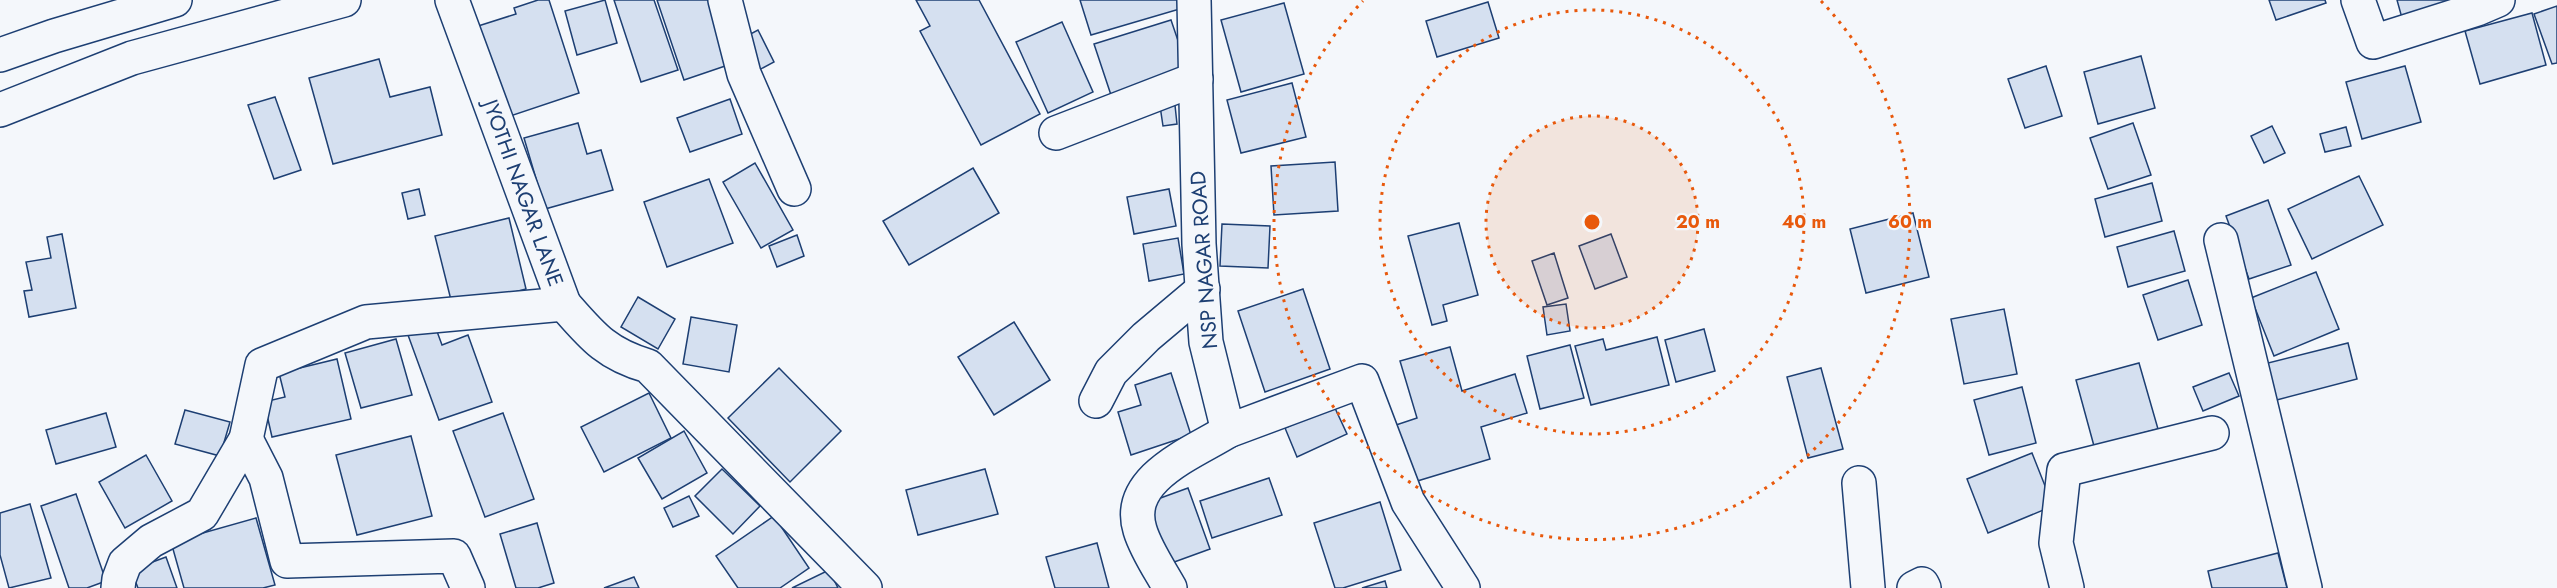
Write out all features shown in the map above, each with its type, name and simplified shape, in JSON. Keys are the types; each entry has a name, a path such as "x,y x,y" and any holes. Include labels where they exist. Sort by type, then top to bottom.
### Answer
{"street":[{"path":"0,55 54,36 116,9 175,0"},
{"path":"3,99 132,58 344,0"},
{"name":"JYOTHI NAGAR LANE","path":"118,588 125,563 151,541 202,514 246,439 262,365 366,322 564,304 452,0"},
{"path":"725,0 744,74 794,189"},
{"name":"NSP NAGAR ROAD","path":"1194,0 1199,244 1206,342 1228,431"},
{"path":"2358,0 2373,42 2477,9 2498,0"},
{"path":"1056,133 1196,79"},
{"path":"2221,240 2305,588"},
{"path":"1096,401 1111,372 1146,337 1203,289"},
{"path":"564,304 596,341 624,359 648,366 865,588"},
{"path":"1170,588 1140,530 1140,496 1146,485 1157,474 1228,431 1362,381 1408,502 1463,588"},
{"path":"2067,588 2056,543 2064,470 2212,433"},
{"path":"246,439 266,478 287,561 453,556 468,588"},
{"path":"1859,483 1868,588"},
{"path":"1914,588 1922,584 1924,588"}],"building":[{"path":"538,0 549,0 579,93 504,118 475,27 516,14 514,8"},
{"path":"605,0 617,43 577,55 565,11"},
{"path":"614,0 654,0 678,70 641,82"},
{"path":"657,0 712,0 734,63 684,80"},
{"path":"916,0 979,0 1040,114 981,145 920,31 930,26"},
{"path":"1080,0 1181,0 1183,8 1091,35"},
{"path":"2269,0 2325,0 2326,3 2276,20"},
{"path":"2397,0 2458,0 2402,18"},
{"path":"1488,2 1499,38 1437,57 1426,21"},
{"path":"1284,3 1304,74 1241,92 1221,20"},
{"path":"2557,6 2557,63 2552,64 2534,14"},
{"path":"2532,13 2546,65 2480,84 2465,31"},
{"path":"1171,20 1188,70 1111,95 1094,44"},
{"path":"1062,22 1093,92 1048,113 1016,42"},
{"path":"758,30 774,62 753,73 737,41"},
{"path":"2141,56 2155,108 2098,124 2084,72"},
{"path":"379,59 390,97 430,87 442,135 333,164 309,78"},
{"path":"2046,66 2062,116 2025,128 2008,79"},
{"path":"2405,66 2421,122 2362,139 2346,82"},
{"path":"1292,83 1306,137 1241,153 1227,100"},
{"path":"1174,96 1177,124 1163,126 1159,99"},
{"path":"275,97 301,170 274,179 248,105"},
{"path":"730,99 742,134 690,152 677,118"},
{"path":"578,123 587,154 601,150 613,190 545,209 524,138"},
{"path":"2133,123 2151,175 2108,189 2090,138"},
{"path":"2272,126 2285,153 2264,163 2251,136"},
{"path":"2346,127 2351,146 2325,152 2320,134"},
{"path":"1335,162 1338,211 1274,215 1271,166"},
{"path":"755,163 793,230 761,248 723,182"},
{"path":"973,168 999,213 909,265 883,221"},
{"path":"2359,176 2383,225 2312,259 2288,209"},
{"path":"709,179 733,243 667,267 644,202"},
{"path":"2152,183 2162,221 2105,237 2095,199"},
{"path":"419,189 425,215 408,219 402,193"},
{"path":"1169,189 1176,226 1134,234 1127,197"},
{"path":"2268,200 2291,265 2249,279 2226,216"},
{"path":"1913,213 1929,277 1866,293 1850,229"},
{"path":"509,218 526,289 453,308 435,236"},
{"path":"1459,223 1478,295 1443,305 1447,321 1432,325 1408,236"},
{"path":"1222,224 1270,226 1268,268 1220,266"},
{"path":"2174,231 2185,271 2128,287 2117,247"},
{"path":"62,234 76,308 29,317 24,291 32,290 26,262 51,258 47,237"},
{"path":"1611,234 1627,277 1595,289 1579,246"},
{"path":"797,235 804,256 777,267 769,246"},
{"path":"1178,238 1184,274 1149,281 1143,244"},
{"path":"1554,253 1568,298 1547,305 1532,261"},
{"path":"2316,272 2339,329 2274,356 2251,298"},
{"path":"2188,280 2202,325 2158,340 2143,295"},
{"path":"1303,289 1330,369 1265,392 1238,311"},
{"path":"638,297 675,319 658,349 621,327"},
{"path":"1566,304 1570,331 1547,335 1543,307"},
{"path":"2004,309 2017,374 1964,384 1951,319"},
{"path":"691,317 737,325 729,372 683,364"},
{"path":"1014,322 1050,380 994,415 958,357"},
{"path":"435,326 442,345 468,335 492,402 439,420 408,335"},
{"path":"1704,329 1715,371 1676,382 1665,340"},
{"path":"1657,337 1669,385 1591,405 1575,346 1603,339 1606,350"},
{"path":"396,339 412,395 361,408 345,353"},
{"path":"2348,343 2357,379 2269,402 2260,365"},
{"path":"1570,345 1584,398 1540,409 1527,356"},
{"path":"1450,347 1462,391 1515,374 1527,413 1481,427 1490,459 1414,482 1396,425 1417,418 1400,361"},
{"path":"337,359 351,419 272,437 264,402 285,397 279,373"},
{"path":"2139,363 2158,429 2094,446 2076,380"},
{"path":"779,368 841,431 790,482 728,418"},
{"path":"1821,368 1843,449 1808,458 1787,377"},
{"path":"1171,373 1191,435 1131,455 1118,412 1141,405 1135,385"},
{"path":"2229,373 2239,396 2203,411 2193,387"},
{"path":"2022,387 2036,443 1989,455 1974,400"},
{"path":"649,393 671,438 604,472 581,427"},
{"path":"1334,406 1347,434 1297,457 1285,428"},
{"path":"185,410 230,422 220,456 175,444"},
{"path":"106,413 116,447 56,464 46,430"},
{"path":"503,413 534,499 485,517 453,431"},
{"path":"684,431 707,473 662,499 638,458"},
{"path":"411,436 432,516 357,535 336,455"},
{"path":"2032,453 2053,506 1988,533 1967,479"},
{"path":"146,455 172,501 125,528 99,482"},
{"path":"722,469 760,506 733,534 695,496"},
{"path":"985,469 998,514 918,535 906,490"},
{"path":"1269,478 1282,515 1212,538 1200,501"},
{"path":"1188,488 1210,549 1166,565 1144,504"},
{"path":"76,494 106,581 87,588 69,588 41,506"},
{"path":"689,496 699,516 673,527 664,508"},
{"path":"1380,502 1401,570 1343,588 1335,588 1314,523"},
{"path":"30,504 51,578 9,588 0,555 0,513"},
{"path":"774,516 809,568 780,588 738,588 716,556"},
{"path":"256,518 275,585 263,588 184,588 171,542"},
{"path":"537,523 554,583 538,588 516,588 500,534"},
{"path":"1097,543 1109,588 1055,588 1046,557"},
{"path":"2278,553 2287,588 2212,588 2208,571"},
{"path":"166,557 177,588 138,588 131,570"},
{"path":"829,570 838,588 792,588"},
{"path":"634,577 639,588 604,588"},
{"path":"1385,581 1387,588 1362,588"}]}
